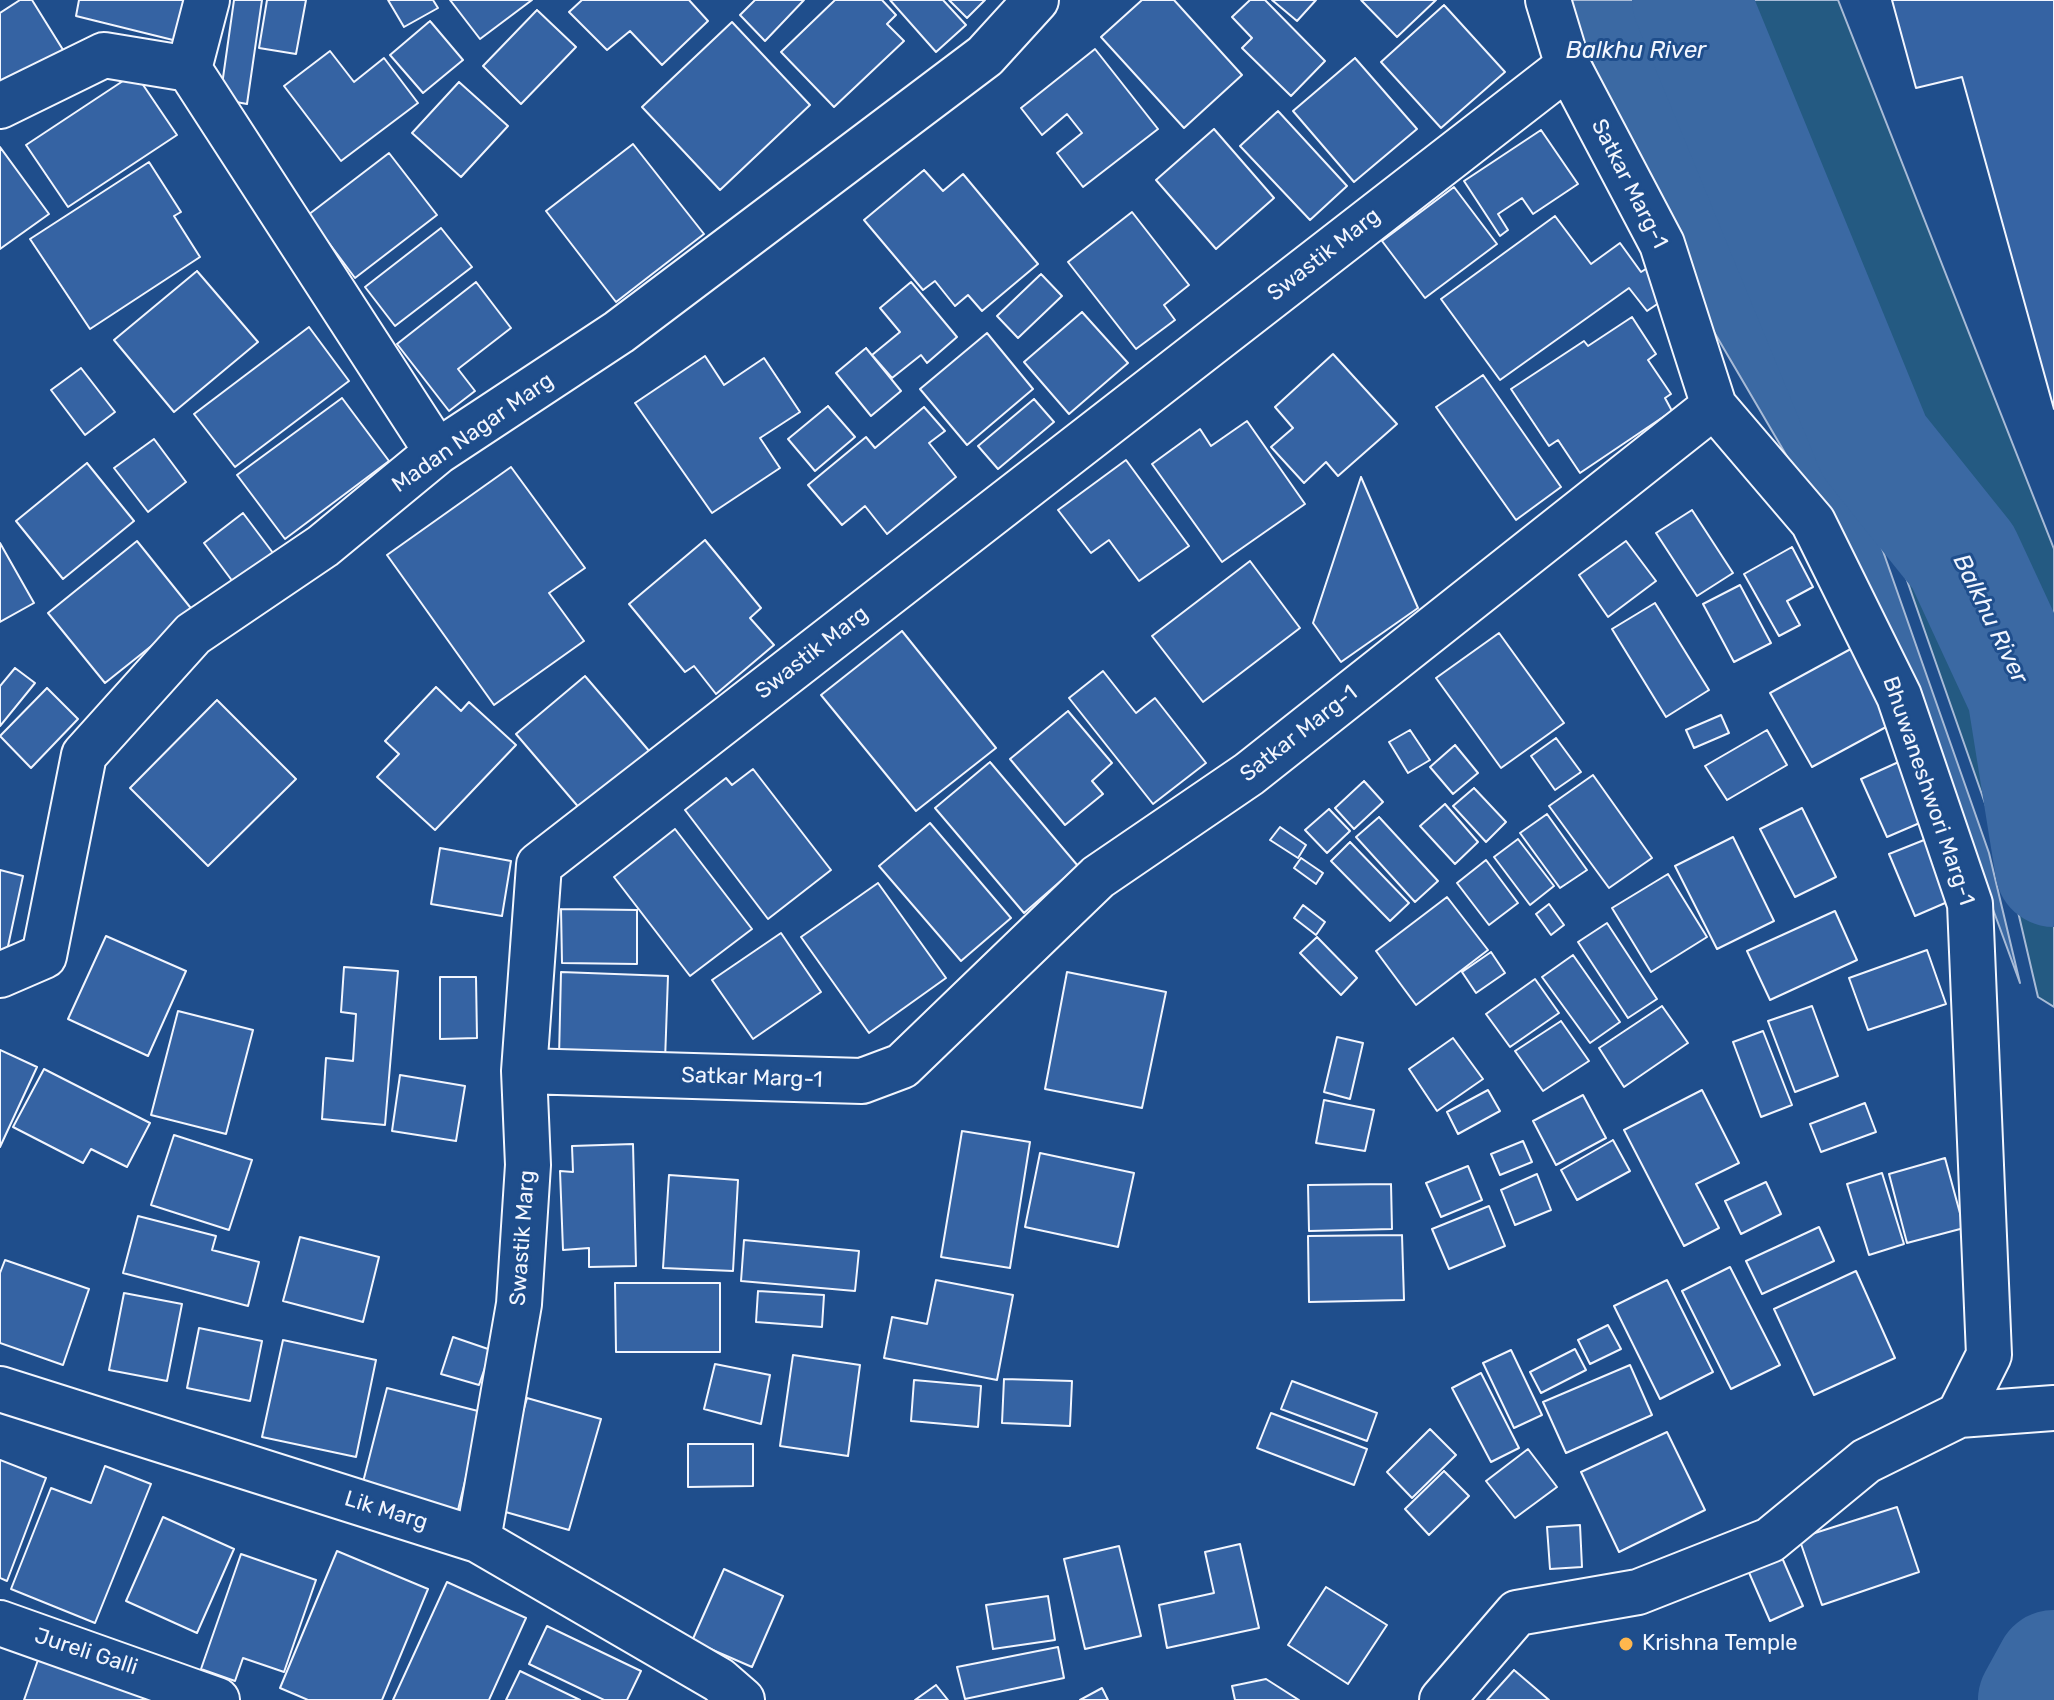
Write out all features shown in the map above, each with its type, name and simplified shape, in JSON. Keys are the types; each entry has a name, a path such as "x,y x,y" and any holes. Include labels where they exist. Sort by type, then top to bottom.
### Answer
{"street":[{"path":"207,0 189,69 437,452"},
{"name":"Madan Nagar Marg","path":"0,975 44,956 84,755 193,634 323,546 437,452 619,332 985,56 1036,0"},
{"path":"1548,0 1568,66"},
{"path":"0,106 104,55 189,69"},
{"name":"Satkar Marg-1","path":"524,1071 862,1081 902,1066 1098,877 1249,774 1714,406 1662,244 1568,66"},
{"name":"Swastik Marg","path":"478,1540 519,1304 528,1165 524,1071 539,865 1568,66"},
{"name":"Bhuwaneshwori Marg-1","path":"1714,406 1813,522 1899,696 1970,904 1989,1355 1959,1415"},
{"name":"Lik Marg","path":"0,1389 478,1540 719,1680 742,1700"},
{"path":"1442,1700 1517,1613 1638,1592 1770,1540 1866,1461 1959,1415 2052,1408"},
{"name":"Jureli Galli","path":"0,1623 217,1700"}],"shaded area":[{"path":"1678,0 1838,0 2054,549 2054,1007 2038,997 2008,869 1902,566 1759,215"}],"water":[{"name":"Balkhu River","path":"1565,0 1665,0 1740,200 1883,551 1989,853 2020,983 1935,751 1860,581 1700,308"}],"building":[{"path":"20,0 32,0 65,53 0,93 0,13"},
{"path":"79,0 188,0 177,41 76,16"},
{"path":"234,0 262,0 247,104 220,99"},
{"path":"267,0 306,0 296,54 259,48"},
{"path":"388,0 433,0 438,8 404,27"},
{"path":"450,0 532,0 480,39"},
{"path":"582,0 689,0 708,21 662,65 630,31 607,50 569,12"},
{"path":"755,0 804,0 765,41 740,15"},
{"path":"835,0 882,0 896,15 887,24 904,41 834,107 781,52"},
{"path":"890,0 943,0 966,25 936,52"},
{"path":"949,0 985,0 967,18"},
{"path":"1142,0 1174,0 1242,75 1184,128 1101,37"},
{"path":"1250,0 1265,0 1325,61 1291,96 1242,48 1252,38 1232,17"},
{"path":"1272,0 1316,0 1297,21"},
{"path":"1361,0 1436,0 1397,37"},
{"path":"1892,0 2054,0 2054,409 1962,77 1916,88"},
{"path":"1444,5 1505,72 1441,128 1381,62"},
{"path":"537,10 576,47 521,104 483,66"},
{"path":"430,21 463,60 423,93 390,55"},
{"path":"732,22 810,105 720,190 642,107"},
{"path":"1095,49 1158,129 1083,187 1057,153 1082,133 1067,114 1042,135 1021,108"},
{"path":"330,51 354,82 384,58 418,103 341,161 284,86"},
{"path":"1355,58 1417,129 1354,182 1293,111"},
{"path":"135,73 177,135 68,207 26,145"},
{"path":"459,82 508,126 461,177 412,133"},
{"path":"1278,111 1347,186 1310,220 1240,146"},
{"path":"1214,129 1274,198 1216,249 1156,180"},
{"path":"1541,130 1578,184 1533,214 1522,198 1498,214 1508,230 1500,236 1464,181"},
{"path":"633,144 704,234 616,302 546,211"},
{"path":"0,147 49,214 0,249"},
{"path":"389,153 437,215 355,278 308,215"},
{"path":"149,162 181,212 174,216 200,257 90,329 30,239"},
{"path":"924,170 943,191 963,174 1038,264 982,311 968,295 955,306 935,281 923,290 864,220"},
{"path":"1454,187 1497,244 1425,298 1382,241"},
{"path":"1132,212 1189,285 1164,305 1175,320 1136,349 1068,262"},
{"path":"1555,216 1591,264 1620,243 1641,272 1652,265 1672,294 1647,311 1629,288 1500,380 1441,299"},
{"path":"441,228 472,267 395,326 365,287"},
{"path":"197,271 258,342 174,412 114,340"},
{"path":"1041,274 1062,296 1018,338 997,316"},
{"path":"476,282 511,328 458,369 475,391 449,411 397,344"},
{"path":"911,282 957,337 927,363 921,355 892,378 872,355 900,332 880,308"},
{"path":"1082,312 1128,363 1069,414 1024,362"},
{"path":"1632,317 1656,354 1648,360 1671,394 1665,398 1672,411 1580,473 1558,440 1549,446 1511,389 1584,341 1588,346"},
{"path":"309,327 349,381 235,467 194,414"},
{"path":"987,333 1033,389 967,445 920,389"},
{"path":"866,348 901,391 871,416 836,373"},
{"path":"1333,354 1397,424 1338,476 1326,462 1304,483 1271,447 1293,428 1275,407"},
{"path":"705,356 724,385 764,358 800,412 760,438 780,468 712,513 635,403"},
{"path":"81,368 115,412 85,435 51,390"},
{"path":"1483,375 1561,487 1516,520 1436,407"},
{"path":"342,398 389,461 285,539 237,475"},
{"path":"1034,399 1054,422 998,469 978,446"},
{"path":"828,406 855,437 815,471 788,439"},
{"path":"924,407 945,431 929,443 956,477 887,534 865,506 842,525 808,485 866,437 875,448"},
{"path":"1247,421 1305,504 1222,562 1152,464 1200,429 1211,446"},
{"path":"154,439 186,482 148,512 114,468"},
{"path":"1126,460 1189,546 1139,581 1109,540 1091,553 1058,510"},
{"path":"87,463 134,521 63,579 16,521"},
{"path":"511,467 585,568 549,593 584,641 494,705 387,555"},
{"path":"1361,477 1418,608 1341,662 1313,623"},
{"path":"1692,510 1733,573 1697,596 1656,533"},
{"path":"243,513 276,557 236,586 204,543"},
{"path":"705,540 761,608 750,618 774,645 716,694 694,666 685,672 629,604"},
{"path":"137,541 194,612 105,683 48,613"},
{"path":"1626,541 1656,581 1608,617 1579,575"},
{"path":"0,543 34,603 0,622"},
{"path":"1792,547 1813,587 1787,601 1800,625 1779,636 1744,574"},
{"path":"1250,561 1300,628 1203,702 1152,636"},
{"path":"1740,585 1771,643 1734,662 1703,604"},
{"path":"1655,603 1709,690 1666,717 1612,629"},
{"path":"902,631 996,748 916,811 821,695"},
{"path":"1499,633 1564,723 1501,768 1436,678"},
{"path":"1858,645 1899,720 1812,767 1770,693"},
{"path":"15,668 35,683 0,726 0,686"},
{"path":"1103,671 1136,713 1155,698 1206,763 1153,804 1069,698"},
{"path":"585,676 650,752 581,810 516,734"},
{"path":"436,687 461,711 469,702 516,745 435,830 377,777 399,754 385,741"},
{"path":"47,688 78,719 31,768 0,736"},
{"path":"217,700 296,779 208,866 130,788"},
{"path":"1068,711 1112,763 1092,781 1103,794 1065,825 1010,759"},
{"path":"1721,715 1729,733 1694,748 1686,730"},
{"path":"1410,730 1430,760 1408,773 1389,742"},
{"path":"1767,730 1787,765 1727,800 1705,766"},
{"path":"1556,738 1581,772 1555,790 1531,756"},
{"path":"1455,745 1478,773 1453,794 1430,767"},
{"path":"1903,760 1929,819 1887,837 1861,779"},
{"path":"990,762 1078,866 1024,913 935,808"},
{"path":"753,769 831,870 768,919 685,810 726,778 732,785"},
{"path":"1593,775 1652,858 1609,888 1549,806"},
{"path":"1364,781 1383,802 1354,829 1335,808"},
{"path":"1474,788 1506,822 1486,842 1453,806"},
{"path":"1445,804 1478,842 1455,864 1420,826"},
{"path":"1802,808 1836,877 1795,897 1760,829"},
{"path":"1329,809 1350,831 1327,853 1305,830"},
{"path":"1547,814 1587,870 1560,888 1520,833"},
{"path":"1379,817 1438,881 1415,902 1356,837"},
{"path":"930,823 1011,918 961,961 879,866"},
{"path":"1280,827 1306,845 1298,858 1270,840"},
{"path":"675,829 752,929 690,976 614,877"},
{"path":"1934,836 1959,897 1915,916 1889,854"},
{"path":"1733,837 1774,921 1717,949 1675,866"},
{"path":"1518,839 1554,886 1530,905 1494,857"},
{"path":"1350,842 1409,903 1390,921 1331,861"},
{"path":"440,848 511,861 502,916 431,904"},
{"path":"1301,858 1323,873 1316,884 1294,868"},
{"path":"1486,860 1518,903 1489,925 1457,883"},
{"path":"0,870 23,876 7,951 0,950"},
{"path":"1668,874 1707,937 1651,972 1612,908"},
{"path":"878,883 946,978 869,1033 801,937"},
{"path":"1447,897 1488,950 1416,1005 1376,951"},
{"path":"1549,904 1564,925 1551,935 1536,914"},
{"path":"1303,905 1325,922 1316,935 1294,918"},
{"path":"561,909 637,910 637,964 562,963"},
{"path":"1835,911 1857,960 1770,1000 1747,951"},
{"path":"1607,923 1657,999 1628,1018 1578,942"},
{"path":"781,933 821,992 753,1039 712,980"},
{"path":"106,936 186,971 148,1056 68,1019"},
{"path":"1317,937 1357,978 1341,995 1300,953"},
{"path":"1927,950 1946,1004 1868,1030 1849,978"},
{"path":"1491,952 1505,973 1476,993 1462,972"},
{"path":"1573,955 1620,1022 1590,1043 1542,977"},
{"path":"344,967 398,971 385,1125 322,1119 326,1058 353,1061 356,1014 341,1012"},
{"path":"561,972 668,976 665,1061 559,1057"},
{"path":"1067,972 1166,992 1142,1108 1045,1089"},
{"path":"440,977 476,977 477,1038 440,1039"},
{"path":"1535,979 1559,1013 1510,1047 1486,1014"},
{"path":"1662,1006 1688,1043 1624,1087 1599,1048"},
{"path":"1812,1006 1838,1076 1795,1092 1768,1021"},
{"path":"178,1011 253,1030 226,1134 151,1115"},
{"path":"1561,1021 1589,1061 1543,1091 1515,1051"},
{"path":"1763,1031 1792,1105 1761,1117 1733,1042"},
{"path":"1337,1037 1363,1043 1350,1099 1324,1092"},
{"path":"1453,1038 1483,1079 1437,1111 1409,1069"},
{"path":"0,1050 37,1067 0,1147"},
{"path":"44,1069 150,1123 127,1167 91,1149 83,1163 13,1127"},
{"path":"400,1075 465,1086 456,1141 392,1131"},
{"path":"1488,1090 1500,1111 1458,1134 1447,1112"},
{"path":"1702,1090 1739,1163 1696,1184 1719,1228 1684,1246 1624,1130"},
{"path":"1583,1095 1606,1138 1556,1165 1533,1121"},
{"path":"1324,1100 1374,1110 1365,1151 1316,1143"},
{"path":"1865,1103 1876,1132 1821,1152 1810,1124"},
{"path":"962,1131 1030,1142 1010,1268 941,1257"},
{"path":"174,1135 252,1160 229,1230 151,1205"},
{"path":"1613,1140 1630,1171 1577,1200 1561,1170"},
{"path":"1523,1141 1532,1162 1500,1175 1491,1154"},
{"path":"633,1144 636,1266 589,1267 589,1248 563,1250 560,1171 573,1172 572,1146"},
{"path":"1040,1153 1134,1173 1118,1247 1025,1227"},
{"path":"1945,1158 1964,1228 1907,1243 1889,1174"},
{"path":"1468,1166 1482,1200 1441,1217 1426,1183"},
{"path":"1882,1173 1904,1244 1869,1255 1847,1184"},
{"path":"1537,1174 1551,1210 1515,1225 1501,1190"},
{"path":"669,1175 738,1180 733,1271 663,1268"},
{"path":"1766,1182 1781,1214 1741,1234 1725,1201"},
{"path":"1391,1184 1392,1229 1309,1231 1308,1185"},
{"path":"1489,1206 1505,1246 1449,1269 1432,1229"},
{"path":"138,1216 216,1236 212,1250 259,1262 248,1306 123,1273"},
{"path":"1819,1227 1834,1261 1762,1294 1746,1261"},
{"path":"1402,1235 1404,1300 1309,1302 1308,1236"},
{"path":"300,1237 379,1257 363,1322 283,1301"},
{"path":"744,1240 859,1251 855,1291 741,1281"},
{"path":"5,1260 89,1289 63,1365 0,1343 0,1273"},
{"path":"1730,1267 1780,1365 1731,1389 1682,1291"},
{"path":"1856,1271 1895,1358 1814,1395 1774,1309"},
{"path":"936,1280 1013,1295 997,1380 884,1358 892,1317 927,1324"},
{"path":"1667,1280 1713,1372 1660,1399 1614,1306"},
{"path":"615,1283 720,1283 720,1352 616,1352"},
{"path":"758,1291 824,1295 822,1327 756,1322"},
{"path":"124,1293 182,1304 167,1381 109,1370"},
{"path":"1608,1325 1621,1349 1590,1364 1578,1340"},
{"path":"199,1328 262,1341 250,1401 187,1388"},
{"path":"453,1337 491,1350 479,1385 441,1374"},
{"path":"283,1340 376,1360 356,1457 262,1437"},
{"path":"1575,1349 1586,1370 1541,1393 1530,1372"},
{"path":"1511,1350 1542,1415 1514,1428 1483,1363"},
{"path":"793,1355 860,1365 848,1456 780,1446"},
{"path":"715,1364 770,1375 761,1424 704,1409"},
{"path":"1630,1365 1652,1415 1566,1453 1543,1402"},
{"path":"1481,1373 1519,1448 1491,1462 1452,1388"},
{"path":"1004,1379 1072,1381 1070,1426 1002,1423"},
{"path":"914,1380 981,1386 978,1427 911,1421"},
{"path":"1292,1381 1377,1413 1367,1441 1281,1409"},
{"path":"387,1388 482,1412 457,1514 361,1490"},
{"path":"527,1398 601,1419 569,1530 495,1509"},
{"path":"1271,1413 1367,1449 1354,1485 1257,1448"},
{"path":"1430,1429 1456,1455 1412,1498 1387,1472"},
{"path":"1667,1432 1705,1510 1619,1552 1581,1472"},
{"path":"688,1444 753,1444 753,1486 688,1487"},
{"path":"1528,1449 1557,1487 1515,1518 1486,1481"},
{"path":"0,1460 46,1478 7,1581 0,1578"},
{"path":"105,1466 151,1484 95,1623 11,1589 51,1488 91,1503"},
{"path":"1444,1471 1469,1496 1429,1535 1405,1509"},
{"path":"1897,1507 1919,1572 1822,1605 1799,1538"},
{"path":"163,1517 234,1549 197,1633 126,1601"},
{"path":"1580,1525 1582,1567 1550,1569 1547,1527"},
{"path":"1240,1544 1259,1628 1167,1648 1159,1605 1214,1593 1205,1552"},
{"path":"1119,1546 1141,1636 1085,1649 1064,1559"},
{"path":"337,1551 428,1589 382,1700 308,1700 280,1688"},
{"path":"1780,1553 1803,1606 1770,1621 1747,1568"},
{"path":"241,1554 316,1580 284,1672 243,1658 235,1681 201,1669"},
{"path":"724,1569 783,1596 752,1667 692,1641"},
{"path":"447,1582 526,1618 489,1700 393,1700"},
{"path":"1326,1587 1387,1625 1348,1684 1288,1645"},
{"path":"1048,1596 1055,1640 993,1649 986,1605"},
{"path":"547,1626 641,1671 627,1700 604,1700 529,1664"},
{"path":"1058,1647 1064,1678 965,1699 957,1667"},
{"path":"39,1657 150,1695 149,1700 24,1700"},
{"path":"1514,1670 1549,1700 1487,1700"},
{"path":"520,1671 580,1700 506,1700"},
{"path":"1266,1679 1299,1700 1235,1700 1232,1686"},
{"path":"936,1685 948,1700 915,1700"},
{"path":"1102,1688 1108,1700 1080,1700"}],"waterway":[{"name":"Balkhu River","path":"1691,0 1874,446 1963,557 2026,693 2054,868"},
{"name":"Balkhu River","path":"2037,1700 2054,1669"}],"place":[{"name":"Krishna Temple","path":"1626,1644"}]}
